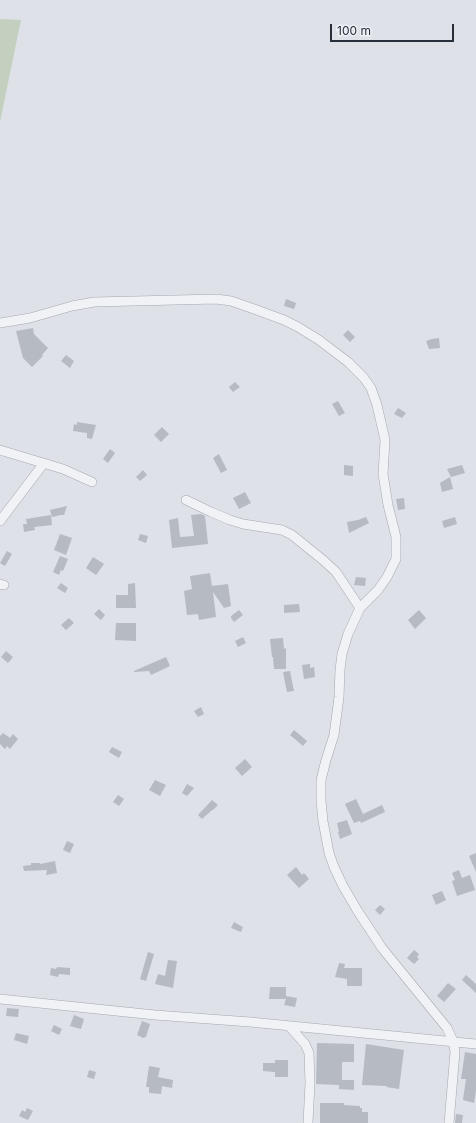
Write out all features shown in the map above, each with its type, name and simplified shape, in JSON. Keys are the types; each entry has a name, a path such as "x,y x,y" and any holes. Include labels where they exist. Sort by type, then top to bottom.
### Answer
{"street":[{"path":"0,323 30,318 72,306 94,302 216,299 231,301 298,327 319,340 348,362 364,378 370,388 379,411 386,440 383,474 388,505 396,536 396,559 378,590 360,608 348,634 342,654 339,697 334,735 321,780 321,801 326,836 334,867 357,910 382,948 447,1028 453,1041 456,1052 449,1123"},
{"path":"0,450 63,469 92,482"},
{"path":"0,521 44,463"},
{"path":"186,500 230,520 243,524 282,530 292,535 336,572 360,608"},
{"path":"0,999 155,1015 476,1044"},
{"path":"288,1026 305,1044 309,1053 310,1083 308,1123"}],"green space":[{"path":"0,19 21,20 0,122"}],"building":[{"path":"286,299 296,303 294,309 284,306"},
{"path":"33,328 34,334 48,348 42,355 43,356 32,367 23,358 16,331"},
{"path":"348,330 355,337 350,342 343,335"},
{"path":"439,338 440,348 429,349 426,341"},
{"path":"66,355 74,361 70,368 61,361"},
{"path":"235,382 240,387 233,392 229,387"},
{"path":"338,401 345,413 339,416 332,404"},
{"path":"398,408 406,413 402,418 394,414"},
{"path":"77,422 96,425 92,439 87,438 87,433 73,431 74,424 77,425"},
{"path":"162,427 169,434 161,442 154,435"},
{"path":"110,449 115,453 108,463 103,459"},
{"path":"219,454 227,470 221,473 213,458"},
{"path":"344,465 353,466 353,476 344,475"},
{"path":"462,465 465,473 451,477 447,469"},
{"path":"143,470 147,475 140,481 136,477"},
{"path":"450,477 453,489 442,492 440,483"},
{"path":"245,492 251,503 239,509 233,498"},
{"path":"404,498 405,509 398,510 396,499"},
{"path":"67,506 64,515 52,517 50,510"},
{"path":"201,514 205,516 208,544 172,548 169,520 178,518 180,537 194,536 191,515"},
{"path":"51,515 52,525 34,527 35,530 24,532 23,524 27,524 26,519"},
{"path":"366,517 369,523 349,533 347,522"},
{"path":"455,517 457,524 444,528 442,521"},
{"path":"60,534 72,538 66,555 54,550"},
{"path":"140,534 148,536 146,543 138,540"},
{"path":"7,551 12,554 5,566 0,563"},
{"path":"60,556 68,559 63,571 61,570 59,575 53,572"},
{"path":"93,557 104,564 96,575 86,568"},
{"path":"210,573 212,586 228,584 231,606 224,608 213,592 216,617 199,620 198,614 187,615 184,591 192,589 190,576"},
{"path":"356,577 366,578 365,586 354,585"},
{"path":"61,583 68,588 65,593 57,588"},
{"path":"135,583 136,608 116,608 116,595 128,595 128,584"},
{"path":"299,604 300,612 284,613 284,605"},
{"path":"99,609 105,615 101,620 94,614"},
{"path":"239,610 243,615 234,622 231,616"},
{"path":"419,610 426,618 415,629 408,620"},
{"path":"69,618 74,623 66,630 61,625"},
{"path":"116,623 136,623 136,641 115,640"},
{"path":"243,637 246,643 238,647 235,641"},
{"path":"283,638 284,649 286,648 286,669 274,669 270,639"},
{"path":"6,651 13,657 8,663 1,657"},
{"path":"166,657 170,666 151,675 149,671 134,672 134,671"},
{"path":"310,664 310,668 314,667 315,677 304,679 302,665"},
{"path":"290,671 294,691 287,692 283,672"},
{"path":"201,707 204,714 198,717 194,711"},
{"path":"294,730 307,741 303,746 290,735"},
{"path":"3,733 10,738 13,734 18,739 10,749 7,746 5,749 0,744 0,736"},
{"path":"112,747 122,752 119,758 109,752"},
{"path":"245,759 252,767 242,776 235,768"},
{"path":"155,780 166,785 160,796 149,790"},
{"path":"187,784 194,788 187,796 182,793"},
{"path":"118,795 124,799 119,806 113,802"},
{"path":"356,799 363,814 382,805 385,812 361,823 360,821 354,823 345,804"},
{"path":"212,800 218,805 202,819 198,815"},
{"path":"347,820 352,834 340,839 337,823"},
{"path":"67,841 74,844 70,853 63,850"},
{"path":"476,853 476,872 469,856"},
{"path":"55,861 57,873 46,875 47,870 24,871 23,866 31,865 31,863 40,864"},
{"path":"296,867 302,875 304,873 309,879 299,888 287,875"},
{"path":"459,870 462,878 470,875 475,890 457,896 452,881 455,880 452,873"},
{"path":"442,891 446,900 436,905 432,895"},
{"path":"380,905 385,909 380,915 375,910"},
{"path":"234,922 243,927 241,932 231,928"},
{"path":"414,950 419,954 417,957 419,959 414,964 407,958"},
{"path":"148,952 154,954 146,981 140,979"},
{"path":"168,960 177,961 173,988 155,984 158,974 165,976"},
{"path":"339,963 345,964 344,968 362,968 362,986 347,986 347,979 335,977"},
{"path":"57,967 70,968 70,975 59,974 58,977 50,975 51,968 56,969"},
{"path":"466,975 476,984 476,993 462,980"},
{"path":"448,983 456,989 444,1002 437,996"},
{"path":"270,987 286,987 286,996 297,998 295,1007 284,1005 286,999 269,999"},
{"path":"7,1008 19,1009 18,1017 6,1016"},
{"path":"74,1015 84,1019 81,1029 70,1026"},
{"path":"142,1021 150,1024 146,1037 143,1038 137,1035"},
{"path":"54,1025 62,1029 59,1035 51,1031"},
{"path":"16,1033 29,1036 27,1044 14,1040"},
{"path":"317,1043 354,1044 354,1062 342,1062 342,1080 354,1080 354,1090 339,1089 339,1085 316,1084"},
{"path":"366,1044 404,1050 399,1089 386,1087 387,1086 362,1085"},
{"path":"465,1052 476,1054 476,1090 474,1103 463,1100 466,1079 461,1079"},
{"path":"275,1060 288,1060 288,1077 275,1077 275,1072 263,1071 263,1063 275,1063"},
{"path":"149,1066 160,1068 158,1077 173,1080 172,1088 162,1086 161,1094 149,1093 149,1087 146,1087"},
{"path":"89,1070 96,1072 94,1079 87,1077"},
{"path":"320,1103 344,1103 344,1105 360,1106 360,1108 362,1108 362,1112 368,1112 368,1123 320,1123"},
{"path":"27,1108 33,1111 28,1120 19,1116 22,1110 25,1112"},
{"path":"456,1114 463,1115 462,1123 455,1123"}]}
